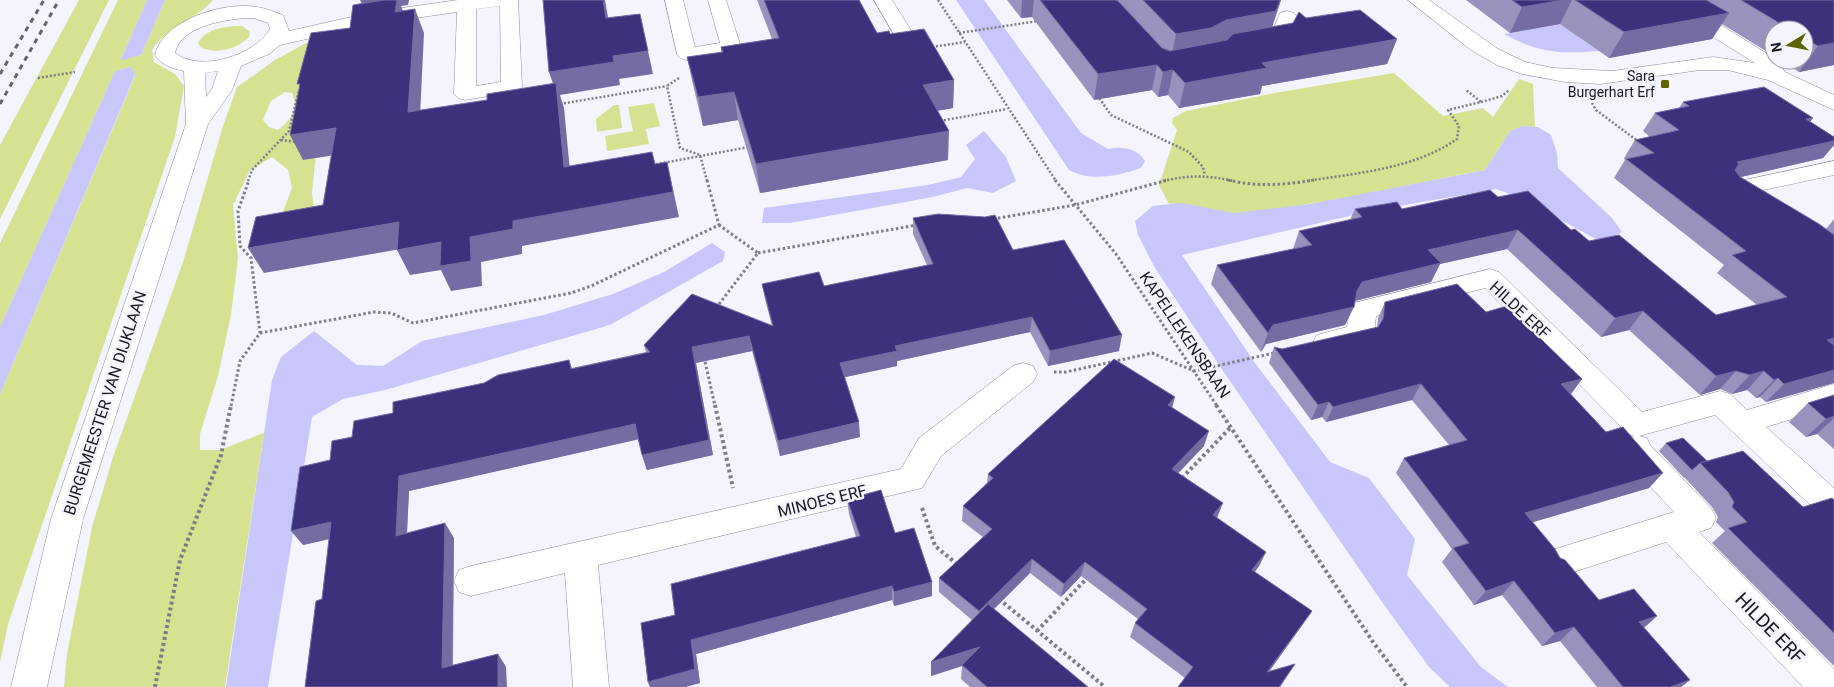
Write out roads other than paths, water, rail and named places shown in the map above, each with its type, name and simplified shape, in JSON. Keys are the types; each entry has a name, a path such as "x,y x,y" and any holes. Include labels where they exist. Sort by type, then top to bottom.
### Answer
{"street":[{"path":"212,17 222,0"},
{"path":"277,32 271,16 246,6 212,17 180,32 167,44 164,50 165,55 175,64 194,67 232,62 253,55 277,32 468,2 502,0"},
{"path":"468,2 465,94 512,87 508,0"},
{"path":"674,0 687,54 731,47 717,0"},
{"path":"884,0 902,32"},
{"path":"1417,0 1453,28 1494,55 1519,66 1580,78 1613,77 1687,65 1715,63 1782,78 1814,92 1834,104"},
{"path":"1669,3 1702,0"},
{"path":"1669,3 1770,64 1782,78"},
{"path":"1240,48 1278,42 1287,17"},
{"name":"BURGEMEESTER VAN DIJKLAAN","path":"28,687 67,520 197,124 222,90 232,62"},
{"name":"BURGEMEESTER VAN DIJKLAAN","path":"194,67 197,124"},
{"path":"1766,208 1735,189 1834,168"},
{"name":"HILDE ERF","path":"1271,354 1360,334 1362,310 1490,278 1637,425"},
{"name":"MINOES ERF","path":"471,581 580,554 739,521 912,480 930,447 1023,374"},
{"path":"1742,423 1834,395"},
{"path":"1562,561 1700,518 1636,450 1637,425 1720,402 1834,508"},
{"name":"HILDE ERF","path":"1672,526 1827,687"},
{"path":"580,554 591,687"}],"water":[{"path":"147,0 165,0 141,55 123,60 121,59"},
{"path":"956,0 984,0 1081,133 1108,149 1124,148 1138,153 1145,161 1141,168 1114,175 1095,177 1077,174 1069,170"},
{"path":"1582,20 1580,38 1599,51 1550,51 1528,45 1504,34"},
{"path":"131,67 135,75 0,394 0,327 115,71"},
{"path":"1523,126 1538,127 1551,135 1557,153 1558,168 1612,218 1622,232 1607,239 1596,239 1518,197 1496,189 1371,211 1182,255 1255,363 1330,462 1369,478 1415,539 1407,575 1481,667 1508,687 1450,687 1429,667 1382,602 1223,371 1155,268 1138,235 1135,221 1153,206 1181,203 1234,213 1310,204 1485,170 1510,131"},
{"path":"984,131 1006,157 1016,181 993,193 967,188 933,197 790,223 762,223 764,208 928,185 961,177 975,159 966,145"},
{"path":"712,243 725,252 723,261 610,325 385,390 343,399 312,417 268,687 226,687 272,380 281,357 314,331 357,365 383,366 422,341 544,315 613,294 664,272"}],"railway":[{"path":"0,74 44,0"},
{"path":"0,104 59,0"}],"place":[{"name":"Sara Burgerhart Erf","path":"1665,84"}]}
